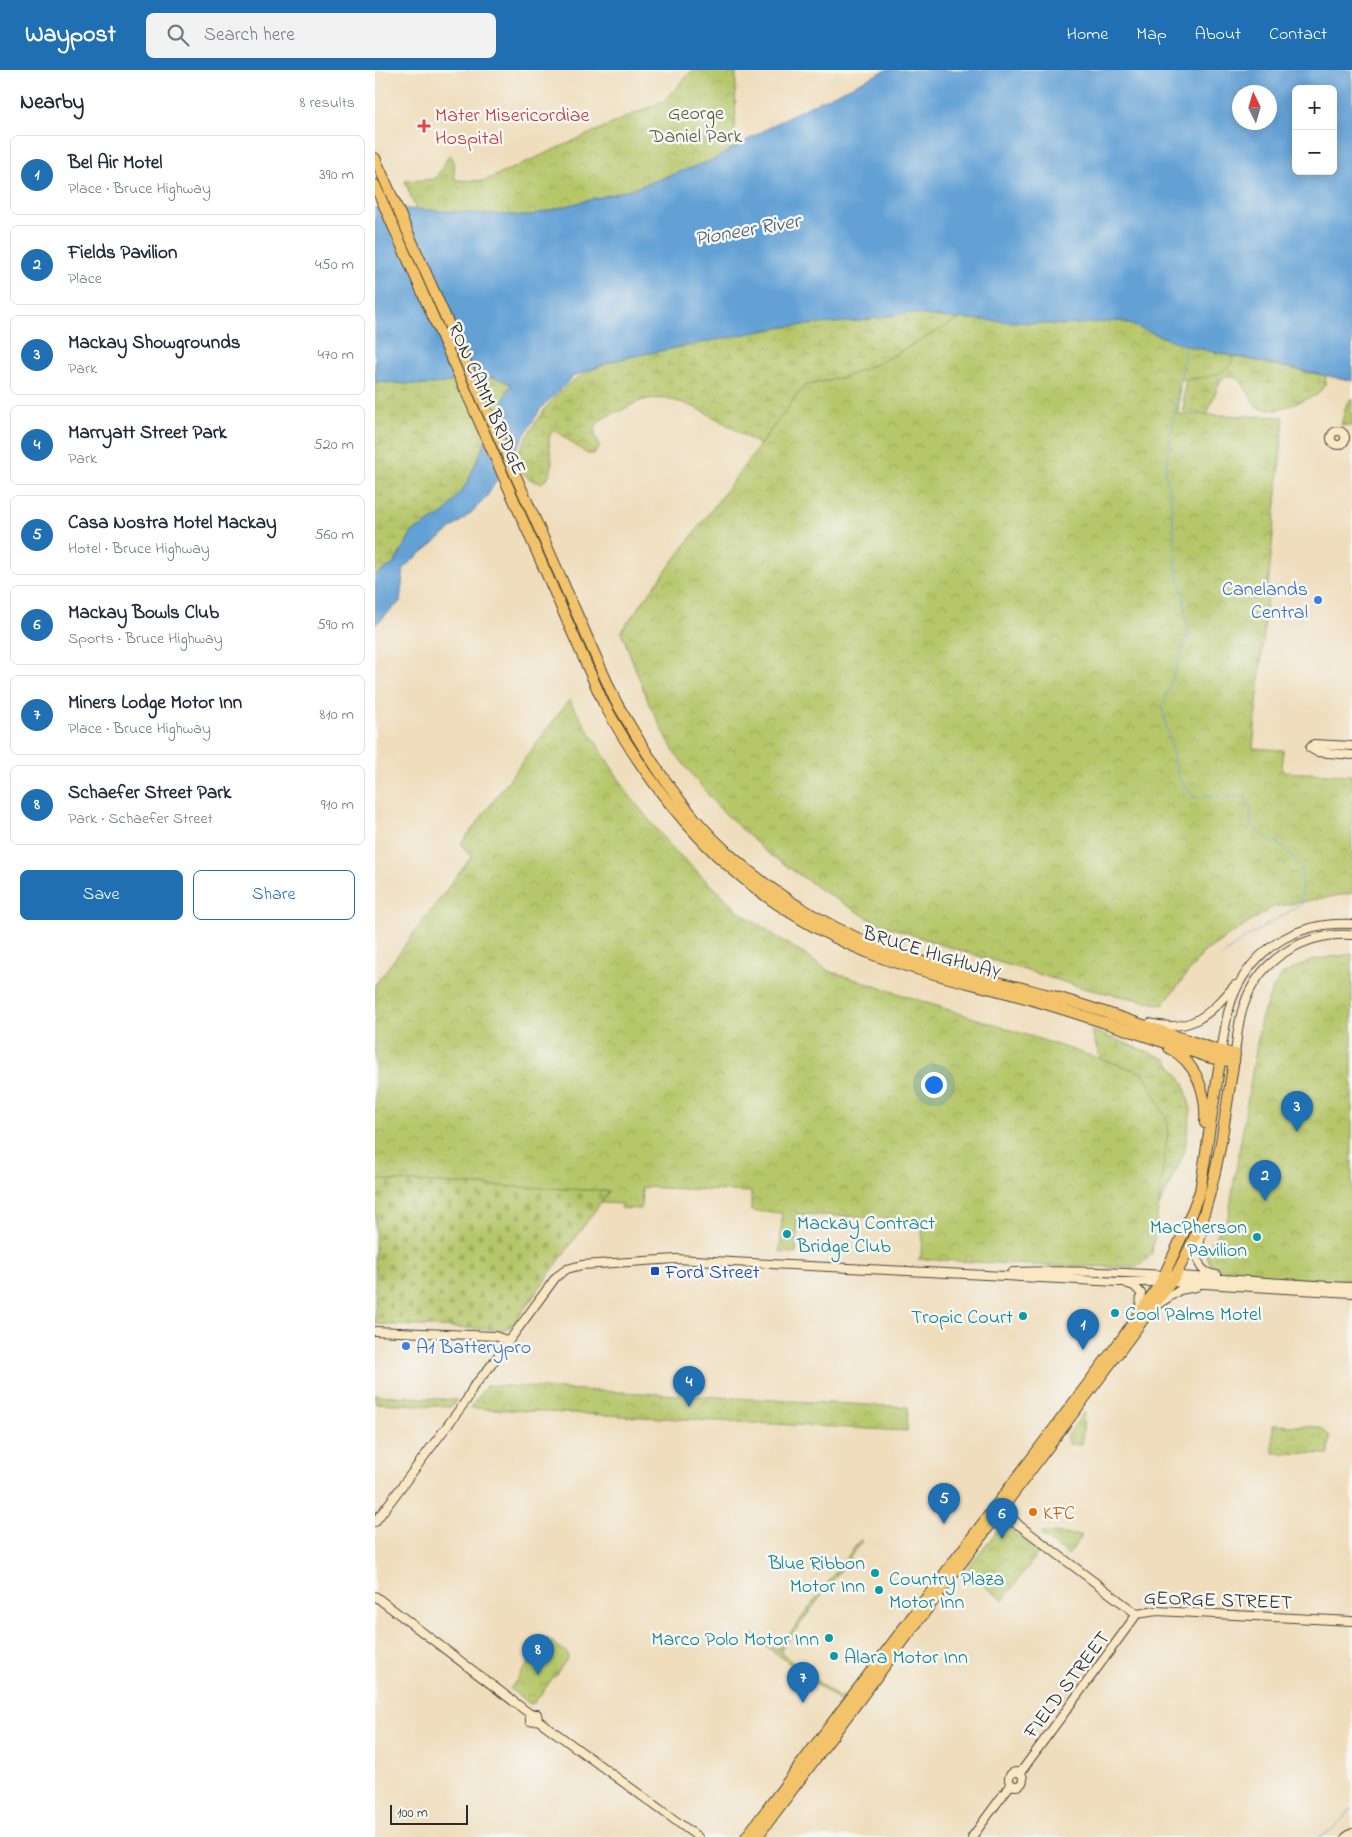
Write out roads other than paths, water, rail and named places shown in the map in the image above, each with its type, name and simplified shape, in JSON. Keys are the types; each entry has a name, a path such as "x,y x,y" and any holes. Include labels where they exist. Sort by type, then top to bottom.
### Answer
{"highway":[{"path":"375,158 380,183"},
{"name":"RON CAMM BRIDGE","path":"380,183 579,620"},
{"name":"RON CAMM BRIDGE","path":"380,183 568,625"},
{"name":"BRUCE HIGHWAY","path":"579,620 591,676 626,745 662,797 697,837 733,871 777,904 825,933 880,957 1037,1001 1156,1040 1234,1058"},
{"name":"BRUCE HIGHWAY","path":"568,625 602,672 615,700 654,768 696,820 729,854 780,894 826,922 867,942 906,957 1075,1003 1221,1056"},
{"path":"1156,1040 1175,1051 1189,1064 1200,1083 1204,1096 1205,1122 1192,1212"},
{"path":"746,1837 957,1556 970,1545 1043,1455 1154,1306 1168,1279 1200,1191 1221,1056"},
{"path":"757,1837 995,1519 1001,1505 1139,1314 1168,1279 1191,1246 1205,1210 1217,1159 1234,1058"}],"street":[{"path":"1352,435 1334,432 1331,438 1336,444 1352,439"},
{"path":"1341,432 1344,436 1343,442"},
{"path":"1352,746 1313,744 1309,748 1317,752 1352,755"},
{"path":"1075,1003 1158,1025 1181,1025 1199,1020 1215,1008 1274,943 1297,931 1327,924 1352,924"},
{"path":"1234,1058 1243,1007 1249,991 1259,975 1275,958 1296,945 1318,937 1352,935"},
{"path":"1221,1056 1228,1010 1245,974"},
{"path":"1205,1210 1204,1233 1198,1254 1199,1265 1205,1272 1256,1281"},
{"path":"375,1522 556,1277 567,1269 582,1265 675,1259 1118,1282 1168,1279 1210,1284 1352,1293"},
{"path":"983,1274 1058,1272 1352,1287"},
{"path":"1118,1282 1134,1286 1141,1293 1139,1314"},
{"path":"1154,1306 1180,1290 1210,1284"},
{"path":"375,1331 495,1336 509,1341"},
{"name":"GEORGE STREET","path":"1001,1505 1020,1526 1137,1614 1151,1611 1352,1621"},
{"name":"GEORGE STREET","path":"995,1519 1003,1518 1020,1526"},
{"path":"375,1596 530,1714 536,1713 539,1715 538,1720 698,1837"},
{"name":"FIELD STREET","path":"972,1837 1011,1784 1017,1786 1022,1783 1024,1778 1020,1773 1137,1614"},
{"path":"1346,1837 1352,1833"}],"water":[{"name":"Pioneer River","path":"886,70 1352,70 1352,381 1186,346 1121,321 1064,325 948,318 907,313 860,321 782,327 615,360 574,376 541,408 487,496 471,513 404,567 400,602 375,625 375,575 394,564 412,532 445,513 467,483 511,384 494,377 425,385 375,382 375,207 527,216 632,189 713,160 789,116"}],"waterway":[{"path":"1186,346 1165,471 1172,508 1177,572 1184,599 1188,635 1162,708 1178,776 1193,797 1244,796 1252,809 1250,821 1258,832 1282,846 1301,868 1302,904 1245,938 1221,957"},
{"path":"1319,1837 1333,1830 1352,1808"}],"place":[{"name":"Mater Misericordiae Hospital","path":"424,126"},
{"name":"Canelands Central","path":"1318,600"},
{"name":"Mackay Showgrounds","path":"1297,1132"},
{"name":"Fields Pavilion","path":"1265,1201"},
{"name":"Mackay Contract Bridge Club","path":"787,1234"},
{"name":"MacPherson Pavilion","path":"1257,1237"},
{"name":"Ford Street","path":"655,1271"},
{"name":"Cool Palms Motel","path":"1115,1313"},
{"name":"Tropic Court","path":"1023,1316"},
{"name":"A1 Batterypro","path":"406,1346"},
{"name":"Bel Air Motel","path":"1083,1350"},
{"name":"Marryatt Street Park","path":"689,1407"},
{"name":"KFC","path":"1033,1512"},
{"name":"Casa Nostra Motel Mackay","path":"944,1524"},
{"name":"Mackay Bowls Club","path":"1002,1539"},
{"name":"Blue Ribbon Motor Inn","path":"875,1573"},
{"name":"Country Plaza Motor Inn","path":"879,1590"},
{"name":"Marco Polo Motor Inn","path":"829,1638"},
{"name":"Alara Motor Inn","path":"834,1656"},
{"name":"Schaefer Street Park","path":"538,1675"},
{"name":"Miners Lodge Motor Inn","path":"803,1703"}],"park label":[{"name":"George Daniel Park","path":"696,124"}]}
